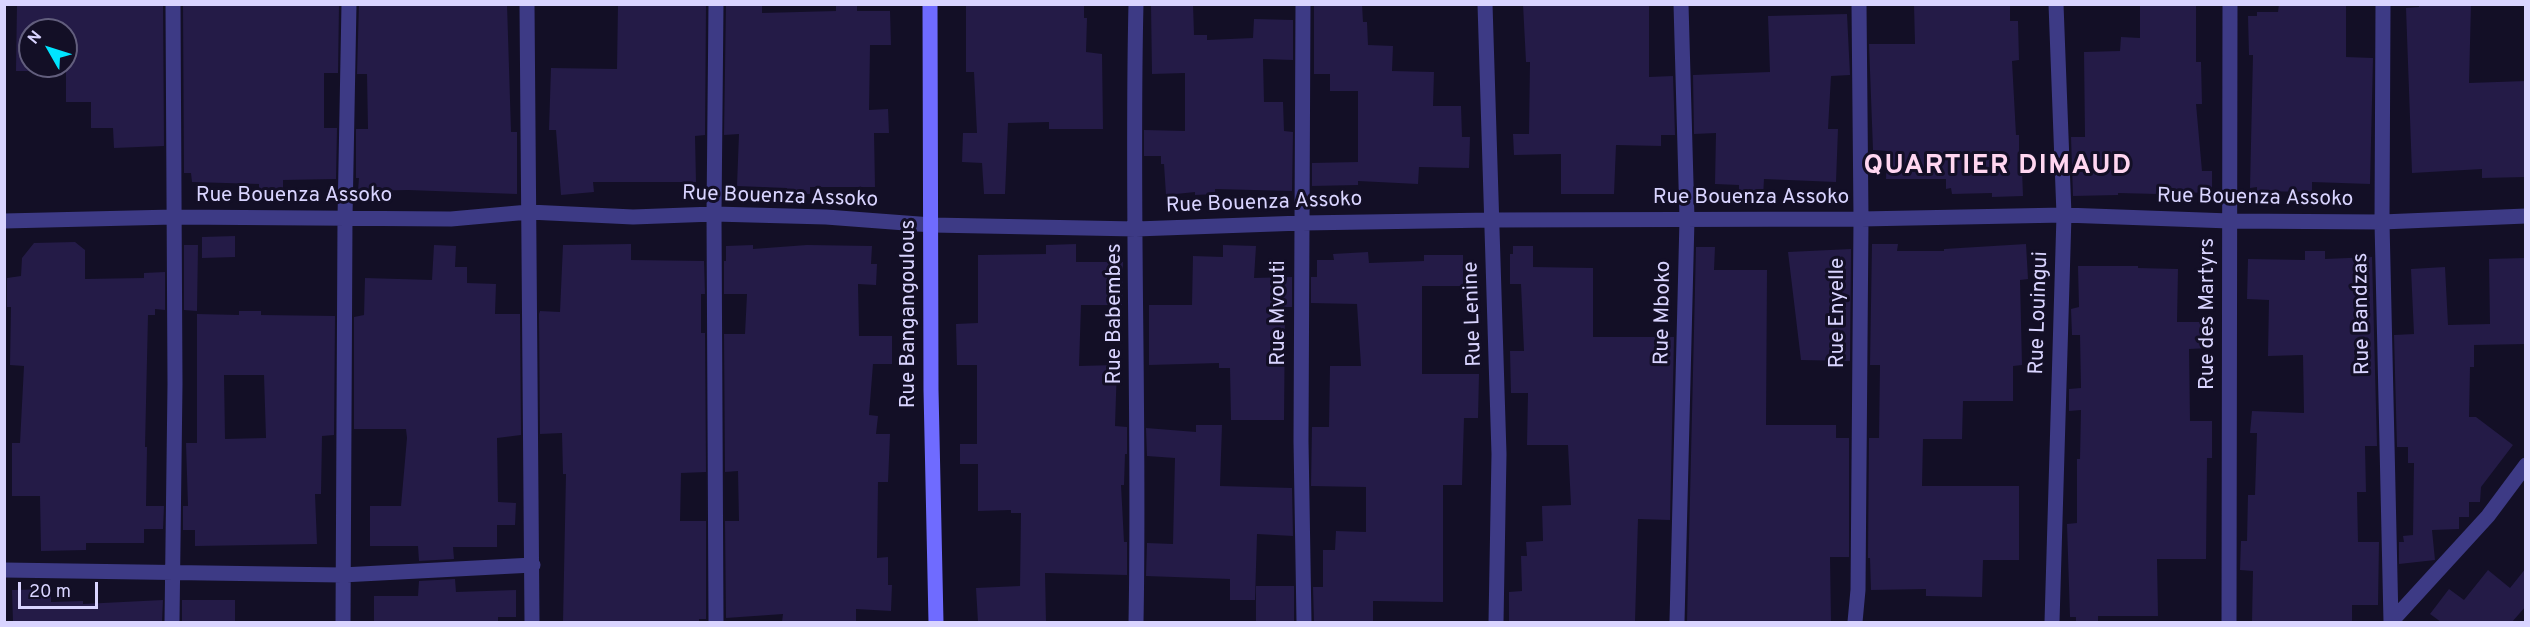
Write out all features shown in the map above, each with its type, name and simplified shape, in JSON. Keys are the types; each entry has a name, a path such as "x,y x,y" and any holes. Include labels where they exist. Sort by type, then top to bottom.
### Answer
{"street":[{"path":"172,4 174,217 172,622"},
{"path":"343,622 345,218 349,4"},
{"path":"527,4 532,622"},
{"path":"716,4 714,214 716,622"},
{"name":"Rue Bangangoulous","path":"930,4 931,390 936,622"},
{"name":"Rue Babembes","path":"1136,4 1139,495 1136,622"},
{"name":"Rue Mvouti","path":"1303,4 1301,441 1304,622"},
{"name":"Rue Lenine","path":"1485,4 1499,454 1496,622"},
{"name":"Rue Mboko","path":"1677,622 1687,219 1681,4"},
{"name":"Rue Enyelle","path":"1855,622 1858,590 1861,219 1859,4"},
{"name":"Rue Louingui","path":"2052,622 2064,215 2056,4"},
{"name":"Rue des Martyrs","path":"2229,622 2230,4"},
{"name":"Rue Bandzas","path":"2383,4 2382,222 2391,622"},
{"name":"Rue Bouenza Assoko","path":"4,221 174,217 451,219 530,212 633,217 714,214 826,217 932,225 1136,229 1302,223 1492,220 1861,219 2064,215 2230,221 2382,222 2526,216"},
{"path":"2391,622 2488,516 2526,465"},
{"path":"4,570 342,575 533,565"}],"building":[{"path":"17,4 163,4 164,146 114,148 113,128 91,128 91,102 66,102 66,78 78,78 78,18 18,18 18,71 16,71"},
{"path":"183,4 339,4 338,73 324,73 324,128 337,128 336,179 283,180 283,191 259,192 259,184 192,182 191,173 184,173"},
{"path":"359,4 507,4 511,132 517,132 517,194 408,190 358,191 356,129 368,129 367,74 357,74"},
{"path":"618,4 706,4 705,135 695,136 696,182 593,182 594,192 561,195 556,130 549,130 551,68 617,69"},
{"path":"726,4 762,4 762,13 836,11 836,4 857,4 857,11 890,11 891,45 870,45 869,110 888,109 889,133 874,133 875,187 810,187 810,194 787,194 787,188 737,186 739,134 724,135"},
{"path":"966,4 1084,4 1084,18 1087,18 1086,52 1102,54 1103,129 1049,129 1049,122 1008,123 1005,194 984,194 982,163 962,162 963,133 977,133 974,72 966,72"},
{"path":"1151,4 1193,4 1194,35 1207,35 1207,40 1253,38 1254,19 1293,20 1293,60 1263,59 1264,102 1283,102 1284,131 1293,132 1292,191 1215,189 1215,194 1195,195 1195,192 1166,195 1164,164 1161,164 1161,156 1144,156 1144,130 1185,131 1185,73 1152,74"},
{"path":"1314,4 1362,4 1363,22 1367,22 1368,45 1393,46 1392,71 1434,72 1433,106 1461,106 1462,137 1470,137 1469,168 1419,167 1418,184 1358,181 1358,185 1312,186 1312,163 1358,162 1358,91 1330,91 1330,74 1314,74"},
{"path":"1523,4 1649,4 1649,77 1673,76 1675,135 1661,135 1661,146 1616,145 1614,194 1561,194 1561,154 1514,155 1513,134 1529,134 1530,62 1526,62"},
{"path":"1914,4 2010,4 2010,21 2018,21 2019,60 2012,61 2016,135 2019,135 2019,170 2022,170 2023,196 1992,197 1992,193 1952,194 1951,188 1946,189 1946,179 1886,179 1887,151 1873,150 1869,44 1915,44"},
{"path":"2140,4 2196,4 2196,62 2201,62 2202,104 2196,104 2202,171 2212,171 2212,192 2073,196 2071,137 2085,137 2084,52 2120,51 2121,37 2140,38"},
{"path":"2279,4 2346,4 2346,57 2373,58 2370,184 2312,182 2312,192 2257,191 2257,187 2250,188 2253,55 2249,55 2248,16 2257,16 2257,12 2278,12"},
{"path":"2419,4 2471,4 2469,83 2526,81 2526,177 2482,178 2482,169 2412,173 2406,8 2419,7"},
{"path":"1847,14 1850,75 1831,76 1828,129 1838,129 1836,182 1764,179 1763,197 1739,196 1739,185 1715,184 1716,133 1694,134 1693,75 1770,72 1768,16"},
{"path":"235,236 235,257 202,258 202,237"},
{"path":"75,242 85,250 85,279 144,278 144,273 165,272 165,310 155,309 155,315 148,315 145,447 147,447 146,506 164,506 163,529 144,529 144,543 86,543 86,550 41,551 40,496 12,496 12,443 20,443 24,366 10,365 11,307 7,307 7,278 21,276 22,258 34,243"},
{"path":"631,244 631,260 704,261 705,294 701,294 701,333 705,333 706,472 681,473 680,521 706,521 706,619 699,619 699,622 563,622 566,474 563,474 562,433 540,434 539,314 540,311 560,312 563,245"},
{"path":"1076,244 1076,262 1123,262 1122,305 1081,305 1079,366 1117,365 1115,426 1127,427 1124,485 1121,485 1124,542 1127,542 1127,575 1045,573 1046,622 978,622 976,588 1020,586 1021,513 1011,513 1011,510 978,511 978,464 960,464 960,444 977,444 977,365 957,365 956,324 978,323 978,255 1046,254 1046,245"},
{"path":"1872,244 1898,244 1897,251 1944,251 1944,249 2026,244 2028,279 2020,280 2022,365 2013,366 2013,401 1963,401 1962,439 1923,439 1922,486 2019,486 2019,560 1983,560 1982,597 1926,596 1926,589 1871,590 1870,558 1868,558 1869,438 1879,438 1880,365 1870,365"},
{"path":"184,245 198,245 197,311 184,310"},
{"path":"434,245 456,246 455,267 467,267 467,283 496,284 495,314 520,314 521,435 497,438 498,502 516,503 515,525 497,525 497,547 453,547 454,559 419,561 418,546 370,546 370,506 401,506 407,438 406,429 354,429 354,317 364,315 365,278 432,280"},
{"path":"753,245 753,249 807,245 872,246 871,264 877,264 876,285 858,284 859,336 892,336 892,364 873,364 869,415 878,416 876,434 890,434 888,482 878,482 877,558 888,557 888,585 892,585 891,611 856,609 856,622 782,622 783,614 726,618 725,521 739,521 738,471 725,472 724,334 745,334 747,294 724,294 724,261 726,261 726,246"},
{"path":"1223,245 1256,246 1254,278 1292,277 1292,307 1285,307 1284,420 1231,420 1230,368 1219,368 1219,363 1149,365 1149,305 1192,305 1193,256 1223,257"},
{"path":"1513,246 1533,246 1533,267 1593,268 1593,337 1674,337 1670,520 1638,519 1635,622 1509,622 1509,592 1522,591 1521,556 1527,556 1526,542 1543,541 1542,506 1571,505 1568,445 1527,445 1528,393 1511,393 1510,351 1524,351 1521,284 1510,284 1510,254 1513,254"},
{"path":"1696,247 1715,247 1714,270 1767,270 1766,425 1836,425 1836,438 1849,438 1849,557 1830,557 1831,622 1687,622"},
{"path":"1851,249 1850,361 1801,360 1788,252"},
{"path":"2305,251 2325,251 2325,259 2372,257 2377,446 2365,446 2366,492 2357,492 2358,542 2379,542 2378,605 2352,605 2352,622 2252,622 2253,571 2240,570 2241,541 2247,541 2248,495 2255,495 2257,433 2250,433 2252,411 2304,413 2303,355 2268,356 2269,300 2247,299 2248,259 2305,260"},
{"path":"1368,252 1369,263 1424,261 1424,255 1463,255 1463,286 1422,286 1422,374 1479,374 1478,418 1464,418 1462,485 1443,485 1443,602 1373,601 1373,622 1314,622 1313,587 1323,587 1323,550 1335,550 1336,531 1366,532 1366,487 1311,486 1312,427 1329,427 1330,366 1361,366 1357,304 1311,303 1311,277 1317,277 1317,260 1334,260 1333,254"},
{"path":"2526,258 2526,344 2474,345 2474,367 2470,367 2469,417 2476,417 2513,445 2481,487 2480,502 2469,502 2469,517 2459,517 2459,529 2432,530 2435,560 2399,564 2399,542 2404,542 2403,536 2413,535 2414,463 2408,463 2408,447 2397,447 2394,335 2414,334 2411,269 2445,267 2448,325 2490,324 2489,259"},
{"path":"2078,266 2178,269 2177,322 2210,322 2210,348 2189,349 2190,421 2212,421 2212,458 2207,458 2206,559 2157,559 2158,616 2098,616 2098,622 2076,622 2076,617 2070,617 2067,524 2077,523 2077,459 2080,459 2081,410 2069,411 2069,389 2081,388 2080,335 2072,335 2071,309 2079,307"},
{"path":"239,311 261,311 261,315 335,316 334,435 322,436 321,494 315,494 317,544 195,546 195,530 183,530 183,506 188,506 186,443 197,443 197,314 239,315","holes":["224,375 264,375 266,438 225,439"]},
{"path":"1196,425 1222,425 1220,486 1292,488 1293,536 1257,534 1255,600 1230,600 1230,579 1146,576 1147,543 1173,544 1175,458 1147,456 1146,428 1196,432"},
{"path":"2526,568 2526,606 2512,622 2441,622 2430,614 2449,589 2464,600 2488,570 2510,588"},
{"path":"455,579 456,592 516,590 516,617 498,617 498,622 374,622 374,596 418,596 419,581"},
{"path":"1256,586 1294,586 1294,622 1256,622"},
{"path":"51,589 51,602 83,601 83,604 163,600 162,622 13,622 12,590"},
{"path":"182,600 235,600 235,622 182,622"}],"district":[{"name":"QUARTIER DIMAUD","path":"1998,168"}]}
